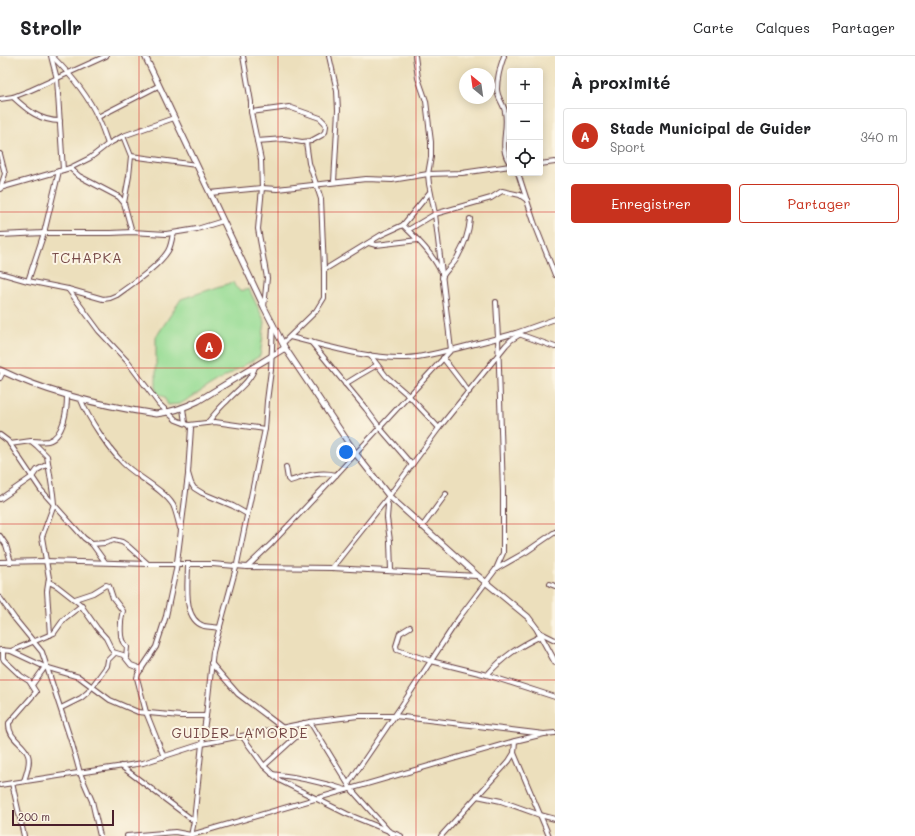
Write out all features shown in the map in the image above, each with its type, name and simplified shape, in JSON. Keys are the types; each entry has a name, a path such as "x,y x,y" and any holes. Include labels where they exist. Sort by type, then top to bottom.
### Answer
{"main road":[{"path":"145,56 264,307 284,345 356,454 388,498 528,617 552,650 555,662"},
{"path":"1,371 81,400 156,414 167,413 198,401 255,367 284,345"}],"street":[{"path":"52,56 69,74 86,97 98,117 108,144"},
{"path":"28,281 44,233 61,171 57,79 52,56"},
{"path":"1,98 14,97 69,74 106,56"},
{"path":"243,56 251,102 251,112 261,160 262,188 258,229 267,278 264,307"},
{"path":"329,56 337,91 338,110 334,182"},
{"path":"247,567 271,544 356,454 450,350 446,298 441,272 436,214 430,192 428,174 431,157 431,142 426,101 418,78 415,56"},
{"path":"504,56 499,69 497,94 505,111 506,123 504,139 507,159"},
{"path":"98,117 158,86"},
{"path":"14,97 30,112 43,119 60,121"},
{"path":"251,112 289,107 320,118 325,123 325,132 319,138 306,142 284,139 257,141"},
{"path":"0,188 70,168 90,158 108,144 123,136 174,118"},
{"path":"123,136 131,156 124,203"},
{"path":"284,345 316,311 324,298 321,199 309,163 306,142"},
{"path":"0,154 4,174 0,188"},
{"path":"131,156 196,165"},
{"path":"543,164 555,162"},
{"path":"210,193 262,188 277,189 366,179 392,180 428,174 462,173 507,166"},
{"path":"70,168 79,176 119,197 124,203 132,232"},
{"path":"519,176 534,222 555,275"},
{"path":"408,230 436,214 491,198 502,191 520,195 527,200"},
{"path":"324,270 385,233 403,225 430,192"},
{"path":"442,279 445,272 457,258 469,228 470,219"},
{"path":"0,235 132,232 160,234 197,229 223,221"},
{"path":"403,225 430,254 441,272"},
{"path":"0,273 104,299 110,298 118,295 155,265 167,252 171,245 173,233"},
{"path":"369,243 376,245 418,240"},
{"path":"68,289 99,332 128,362 167,413 176,420 187,424 208,422 265,429"},
{"path":"348,784 395,716 459,618 496,569 503,553 503,491 496,302"},
{"path":"290,337 358,354 391,358 407,358 450,350 517,334 555,319"},
{"path":"191,836 194,821 211,663 237,566 265,429 267,400 272,370 271,356 273,323"},
{"path":"517,334 555,347"},
{"path":"332,568 388,498 439,428 517,334"},
{"path":"311,342 380,428 412,465"},
{"path":"370,355 386,376 409,396 439,428"},
{"path":"443,358 469,392"},
{"path":"345,384 377,365"},
{"path":"208,422 248,380 253,374 255,367"},
{"path":"0,378 1,371"},
{"path":"10,444 49,441 56,436 65,416 67,396"},
{"path":"81,400 85,410 113,452 123,463 171,503 181,530"},
{"path":"164,757 146,712 137,678 158,643 177,564 192,433 187,424 183,408"},
{"path":"0,435 10,444 41,490 84,538 92,544 105,562"},
{"path":"32,442 47,456 54,504 42,537 49,582 47,591 50,635"},
{"path":"0,499 32,477 37,470 48,464"},
{"path":"286,468 288,480 290,481 311,475 336,475"},
{"path":"188,473 194,488 247,514"},
{"path":"422,527 446,494"},
{"path":"388,498 387,518 390,541 390,571"},
{"path":"496,569 526,552 555,532"},
{"path":"0,536 6,545 11,562"},
{"path":"92,544 105,543 114,540 122,542 149,564"},
{"path":"0,562 45,561 212,564 247,567 332,568 478,576"},
{"path":"188,564 189,611 192,618 204,626 220,628"},
{"path":"49,582 82,605 115,653 126,657"},
{"path":"550,584 555,586"},
{"path":"75,599 93,593 106,585 108,586 113,598 123,611 121,618 121,638 127,647 126,657 131,665 142,669"},
{"path":"0,598 42,652 61,708 80,773 92,801 100,836"},
{"path":"11,651 50,635 56,631 64,619 82,605"},
{"path":"410,628 400,633 396,648 397,650 487,676 555,698"},
{"path":"487,676 517,648 540,634 555,640"},
{"path":"24,781 29,757 26,751 14,738 8,725 11,719 36,693 32,686 4,660 2,650 11,651 46,667 74,675 93,686 110,700 138,712 181,716 206,716"},
{"path":"61,708 83,697 93,686 108,664 108,660 115,653"},
{"path":"211,663 238,694 283,728"},
{"path":"32,686 46,667"},
{"path":"0,785 143,763 202,744 304,723 358,716 395,716 544,734"},
{"path":"310,722 348,784 393,836"},
{"path":"264,766 298,735 304,723"},
{"path":"127,836 175,832 191,836 234,822 515,741 555,733"},
{"path":"242,736 264,766 286,784 347,814 401,836"},
{"path":"441,836 509,761 514,753 515,741"},
{"path":"514,753 549,836"},
{"path":"121,766 194,821"},
{"path":"272,774 293,776 330,784 346,790"},
{"path":"12,783 24,836"},
{"path":"477,796 501,801 555,819"}],"green space":[{"path":"233,282 239,290 249,289 265,322 260,356 180,404 168,405 164,397 156,393 156,337 181,299"}],"place":[{"name":"Stade Municipal de Guider","path":"209,346"}],"district":[{"name":"TCHAPKA","path":"87,257"},
{"name":"GUIDER LAMORDE","path":"240,732"}]}
